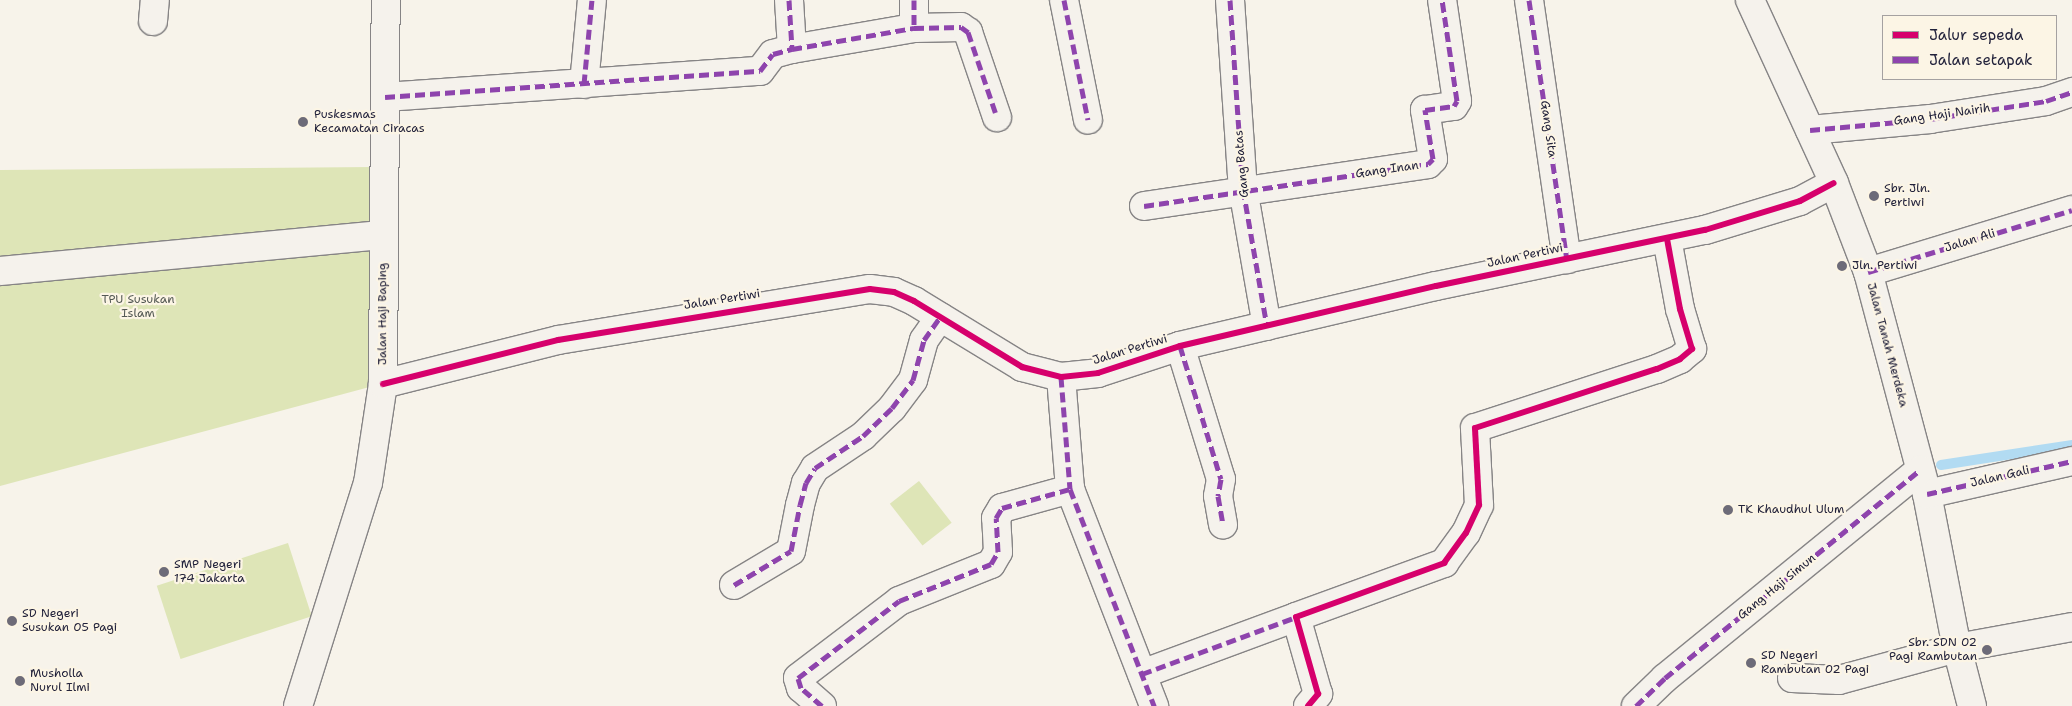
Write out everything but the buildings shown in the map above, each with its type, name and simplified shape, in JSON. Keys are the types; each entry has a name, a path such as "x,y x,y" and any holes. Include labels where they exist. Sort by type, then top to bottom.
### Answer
{"street":[{"name":"Jalan Haji Baping","path":"298,706 368,483 383,384 386,0"},
{"path":"584,84 592,0"},
{"path":"789,0 792,49"},
{"path":"914,0 914,28"},
{"path":"1064,0 1088,120"},
{"name":"Gang Batas","path":"1230,0 1243,189 1266,326"},
{"name":"Gang Inan","path":"1243,189 1432,161 1425,110 1454,106 1457,101 1442,0"},
{"name":"Gang Sita","path":"1529,0 1567,259"},
{"name":"Jalan Tanah Merdeka","path":"1750,0 1834,183 1868,272 1924,482 1957,648 1972,706"},
{"path":"385,97 760,72 774,54 792,49 914,28 966,29 997,117"},
{"name":"Gang Haji Nairih","path":"1810,130 1930,119 2046,101 2072,92"},
{"name":"Jalan Pertiwi","path":"383,384 558,340 841,292 894,292 940,317 1022,367 1062,377 1098,373 1180,346 1567,259 1667,240 1777,209 1834,183"},
{"path":"1144,206 1243,189"},
{"name":"Jalan Ali","path":"1868,272 2072,210"},
{"path":"0,271 383,235"},
{"path":"1142,674 1444,563 1466,533 1479,505 1475,428 1657,369 1680,360 1692,349 1680,310 1667,240"},
{"path":"734,585 791,551 802,498 816,468 863,436 892,408 913,380 924,340 940,317"},
{"path":"1180,346 1222,479 1218,496 1223,525"},
{"path":"1062,377 1070,489 1154,706"},
{"name":"Jalan Gali","path":"1924,482 2072,461"},
{"name":"Gang Haji Simun","path":"1636,706 1665,678 1924,482"},
{"path":"822,706 801,688 798,678 899,601 991,564 998,552 996,518 1002,508 1070,489"},
{"path":"1296,617 1318,694 1308,706"},
{"path":"1792,678 1839,680 1957,648 2072,627"}],"green space":[{"name":"TPU Susukan Islam","path":"373,167 377,385 0,486 0,170"},
{"path":"919,481 952,523 922,546 890,504"},
{"path":"288,543 312,616 181,659 157,586"}],"waterway":[{"path":"1941,465 2072,445"}],"marked path":[{"path":"584,84 592,0"},
{"path":"789,0 792,49"},
{"path":"914,0 914,28"},
{"path":"1064,0 1088,120"},
{"path":"1230,0 1243,189 1267,326"},
{"path":"1144,206 1428,164 1433,159 1425,110 1454,106 1457,101 1442,0"},
{"path":"1529,0 1567,259"},
{"path":"385,97 760,71 773,54 792,49 914,28 961,27 968,32 997,117"},
{"path":"1810,130 1930,119 2046,101 2072,92"},
{"path":"1868,272 2072,210"},
{"path":"734,585 791,551 806,483 815,468 863,436 892,408 913,380 924,340 940,317"},
{"path":"1180,346 1221,479 1218,496 1223,525"},
{"path":"1061,377 1070,489 1154,706"},
{"path":"1927,494 2072,461"},
{"path":"1636,706 1665,678 1920,470"},
{"path":"822,706 801,688 798,678 899,601 991,564 998,552 996,518 1002,508 1070,489"},
{"path":"1142,674 1296,617"}],"cycle path":[{"path":"383,384 558,340 870,289 894,292 914,301 1022,367 1061,377 1098,373 1180,346 1436,286 1705,230 1800,201 1834,183"},
{"path":"1308,706 1318,694 1296,617 1444,563 1466,533 1479,505 1475,428 1657,369 1680,359 1692,349 1680,309 1667,239"}],"place":[{"name":"Puskesmas Kecamatan Ciracas","path":"303,122"},
{"name":"Sbr. Jln. Pertiwi","path":"1874,196"},
{"name":"Jln. Pertiwi","path":"1842,266"},
{"name":"TK Khaudhul Ulum","path":"1728,510"},
{"name":"SMP Negeri 174 Jakarta","path":"164,572"},
{"name":"SD Negeri Susukan 05 Pagi","path":"12,621"},
{"name":"Sbr. SDN 02 Pagi Rambutan","path":"1987,650"},
{"name":"SD Negeri Rambutan 02 Pagi","path":"1751,663"},
{"name":"Musholla Nurul Ilmi","path":"20,681"}]}
